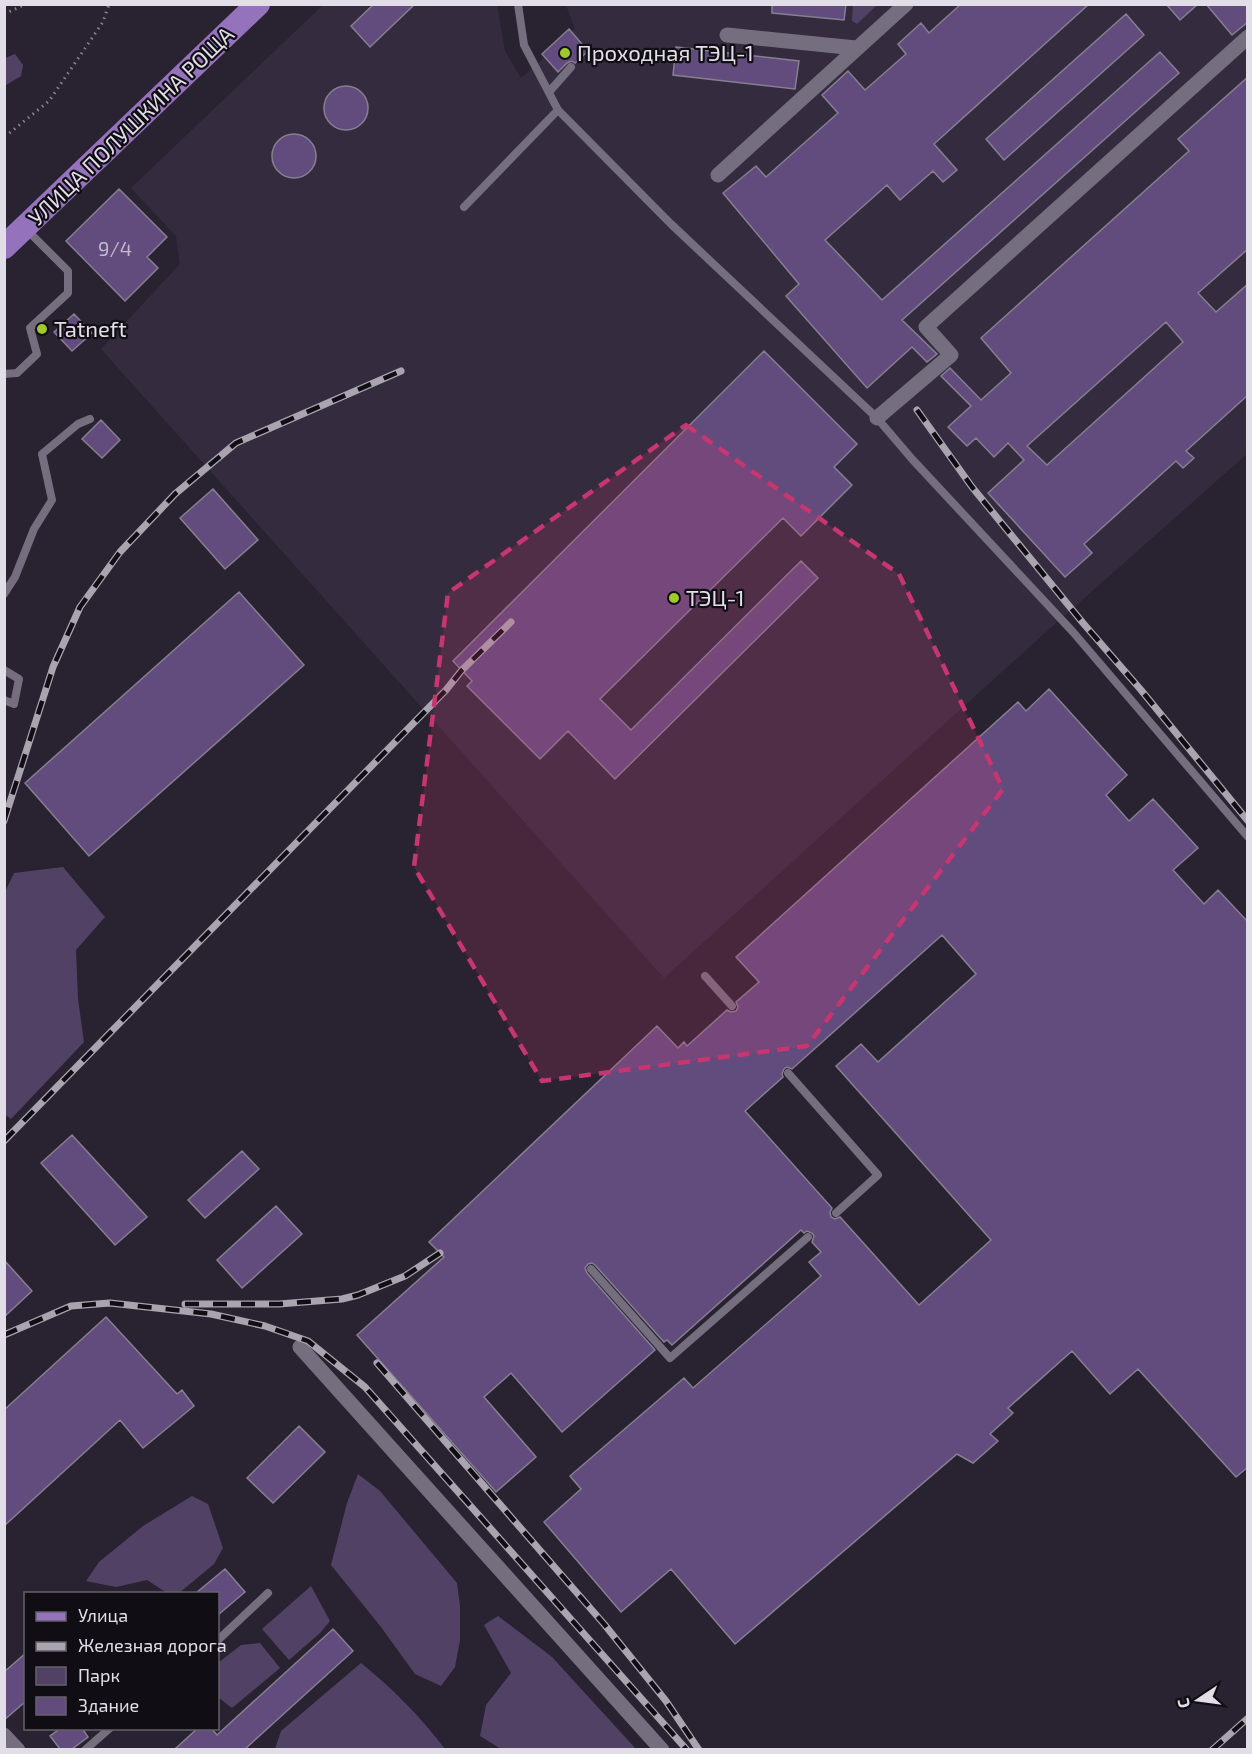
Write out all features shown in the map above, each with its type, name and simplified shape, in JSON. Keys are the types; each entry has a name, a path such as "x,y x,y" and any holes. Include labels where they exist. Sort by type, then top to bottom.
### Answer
{"main road":[{"name":"УЛИЦА ПОЛУШКИНА РОЩА","path":"4,247 258,4"}],"street":[{"path":"718,175 906,4"},
{"path":"727,35 856,48"},
{"path":"877,418 951,354 926,327 1248,37"},
{"path":"300,1347 662,1749"},
{"path":"4,1735 18,1749"}],"lane":[{"path":"518,4 524,45 558,110 671,224 877,418 912,459 1073,632 1248,837"},
{"path":"549,92 571,67"},
{"path":"464,207 558,110"},
{"path":"4,374 17,373 37,354 30,328 68,292 68,271 25,228"},
{"path":"4,594 15,577 34,529 52,500 42,454 78,424 90,419"},
{"path":"4,670 19,679 14,704 4,700"},
{"path":"705,976 732,1006"},
{"path":"788,1072 878,1175 836,1213"},
{"path":"591,1269 670,1358 808,1237"},
{"path":"219,1639 268,1593"},
{"path":"85,1749 108,1730"}],"path":[{"path":"4,14 26,4"},
{"path":"4,135 49,102 103,22 109,4"}],"highlighted area":[{"path":"686,425 899,574 1003,789 807,1046 542,1081 414,867 448,593"}],"shaded area":[{"path":"323,5 497,5 505,51 521,78 545,57 542,54 575,29 566,5 1247,5 1247,454 1046,632 664,978 101,349 180,264 176,236 131,188"}],"green space":[{"path":"853,4 877,5 857,24 852,21"},
{"path":"15,54 23,65 21,76 5,88 5,58"},
{"path":"63,867 105,917 76,950 78,999 84,1042 11,1119 4,1114 5,892 14,873"},
{"path":"358,1474 380,1491 457,1583 460,1640 455,1667 441,1686 415,1674 331,1565 347,1503"},
{"path":"192,1496 208,1504 223,1548 214,1564 180,1592 165,1592 147,1580 116,1587 86,1581 99,1562 143,1526"},
{"path":"311,1586 330,1621 320,1633 289,1660 262,1629"},
{"path":"498,1616 552,1657 636,1749 501,1749 480,1736 486,1705 511,1673 484,1625"},
{"path":"260,1643 280,1668 232,1708 219,1698 219,1662 241,1645"},
{"path":"361,1663 406,1703 445,1749 275,1749 281,1731"}],"building":[{"path":"374,4 415,4 370,47 351,26"},
{"path":"772,4 846,4 844,20 772,13"},
{"path":"961,4 1089,4 934,144 957,170 943,182 933,171 900,200 887,185 825,240 882,300 1160,52 1179,73 902,320 937,354 927,362 912,347 867,388 786,296 799,284 723,193 756,166 766,177 838,113 822,95 848,71 865,90 906,54 898,44 921,23 929,33"},
{"path":"1166,4 1198,4 1180,20"},
{"path":"1206,4 1248,4 1248,22 1232,35"},
{"path":"1126,14 1144,35 1004,160 986,139"},
{"name":"Проходная ТЭЦ-1","path":"569,29 588,51 575,63 572,61 567,63 558,72 542,54"},
{"path":"676,47 799,61 795,89 673,75"},
{"path":"1248,77 1248,249 1198,293 1216,312 1248,284 1248,395 1186,451 1194,458 1183,468 1176,461 1084,544 1092,553 1065,577 988,493 1024,460 1008,443 994,457 976,438 967,446 948,427 971,406 941,376 950,368 981,400 1011,373 981,338 1189,151 1178,139","holes":["1166,322 1183,342 1047,465 1027,446"]},
{"path":"346,86 361,93 368,108 361,123 346,130 331,123 324,108 331,93"},
{"path":"294,134 309,141 316,156 309,171 294,178 279,171 272,156 279,141"},
{"path":"119,189 167,237 147,257 158,268 125,301 66,241"},
{"path":"74,314 92,333 72,351 54,332"},
{"path":"764,351 857,444 834,467 852,485 801,536 783,518 600,699 631,730 801,561 818,578 615,779 568,731 540,759 467,686 472,681 453,661"},
{"path":"101,420 120,440 102,458 82,439"},
{"path":"213,489 258,540 225,569 180,518"},
{"path":"239,592 304,665 89,856 25,783"},
{"path":"1049,689 1127,775 1106,795 1129,821 1153,799 1198,848 1173,870 1204,904 1218,890 1248,922 1248,1467 1236,1477 1138,1369 1110,1394 1072,1351 1008,1408 1013,1413 990,1434 998,1441 973,1463 957,1454 735,1644 671,1569 621,1612 544,1522 581,1489 570,1476 684,1378 693,1388 821,1276 809,1262 821,1252 812,1242 814,1236 812,1233 807,1231 804,1233 801,1230 672,1345 667,1340 664,1342 595,1265 588,1264 585,1268 587,1273 655,1350 562,1432 511,1373 484,1397 536,1457 496,1492 357,1335 444,1257 429,1242 657,1026 678,1048 684,1042 687,1046 727,1010 736,1011 738,1007 736,1002 759,982 736,957 1018,702 1026,711","holes":["942,935 976,974 878,1062 861,1044 836,1066 991,1240 919,1305 840,1217 835,1219 831,1217 832,1208 745,1111 783,1077 784,1069 787,1067 792,1069"]},
{"path":"72,1135 147,1217 115,1245 41,1163"},
{"path":"242,1151 259,1169 205,1218 188,1200"},
{"path":"276,1206 302,1234 242,1288 217,1260"},
{"path":"4,1260 32,1291 4,1317"},
{"path":"106,1317 177,1394 182,1390 194,1406 143,1448 120,1420 4,1526 4,1410"},
{"path":"299,1426 325,1452 273,1503 247,1478"},
{"path":"225,1569 245,1592 219,1614 219,1592 197,1592"},
{"path":"333,1629 353,1651 245,1749 175,1749 196,1730 213,1730 217,1735"},
{"path":"24,1655 24,1703 4,1720 4,1672"},
{"path":"58,1730 83,1730 88,1737 72,1749 60,1749 50,1736"}],"railway":[{"path":"4,821 53,667 80,607 120,552 175,494 236,443 401,371"},
{"path":"917,410 972,487 1248,821"},
{"path":"4,1141 511,622"},
{"path":"185,1304 279,1304 342,1299 405,1276 440,1253"},
{"path":"4,1335 71,1306 110,1303 211,1314 265,1326 308,1341 365,1387 687,1750"},
{"path":"377,1363 604,1624 666,1701 699,1750"},
{"path":"1212,1750 1248,1718"}],"place":[{"name":"Проходная ТЭЦ-1","path":"565,53"},
{"name":"Tatneft","path":"42,329"},
{"name":"ТЭЦ-1","path":"674,598"}]}
